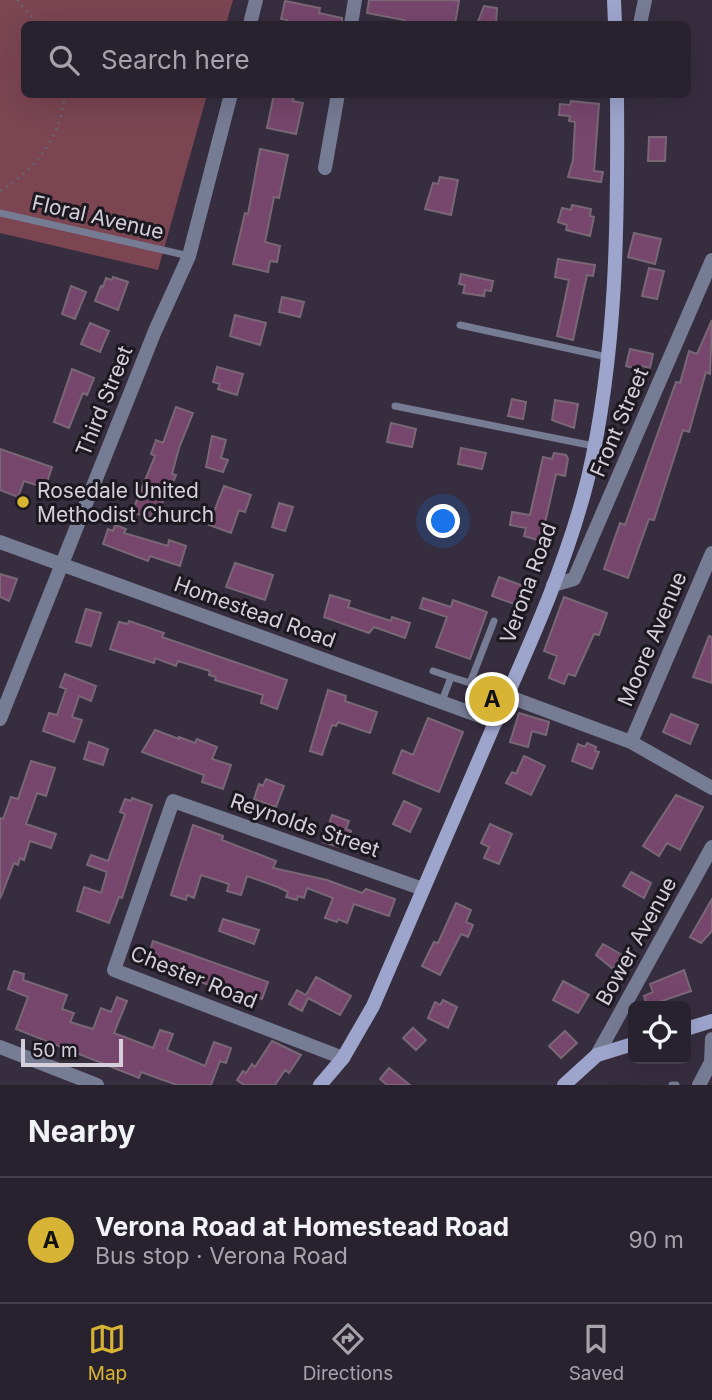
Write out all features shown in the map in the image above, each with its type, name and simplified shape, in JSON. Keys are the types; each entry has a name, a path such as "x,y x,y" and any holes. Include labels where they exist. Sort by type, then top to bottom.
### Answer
{"street":[{"path":"251,21 256,0"},
{"path":"352,21 355,0"},
{"path":"614,0 615,21"},
{"path":"641,21 645,0"},
{"name":"Third Street","path":"0,719 3,703 62,565 155,331 189,256 230,98"},
{"path":"325,168 337,98"},
{"name":"Verona Road","path":"320,1085 343,1058 373,1006 553,585 587,481 607,357 618,212 617,98"},
{"name":"Front Street","path":"553,585 575,579 712,260"},
{"name":"Homestead Road","path":"0,542 442,701 496,723"},
{"name":"Moore Avenue","path":"631,742 712,553"},
{"path":"507,696 631,742 712,788"},
{"name":"Reynolds Street","path":"173,802 424,888"},
{"name":"Chester Road","path":"173,802 114,970 343,1058"},
{"name":"Bower Avenue","path":"597,1055 712,847"},
{"path":"691,1027 712,1021"},
{"path":"699,1085 711,1062 712,1040"},
{"path":"564,1085 597,1055 628,1046"},
{"path":"0,1047 97,1085"}],"lane":[{"name":"Floral Avenue","path":"0,213 189,256"},
{"path":"460,326 607,357"},
{"path":"395,405 594,446"},
{"path":"433,671 470,683 494,621"},
{"path":"442,701 451,677"}],"path":[{"path":"17,0 35,21"},
{"path":"0,191 29,172 53,142 62,119 65,98"}],"shaded area":[{"path":"0,0 233,0 227,21 21,21 21,98 206,98 158,270 0,233"}],"building":[{"path":"369,0 459,1 456,21 404,21 367,13"},
{"path":"285,1 320,8 319,13 342,18 342,21 287,21 281,19"},
{"path":"484,6 497,8 496,21 478,21"},
{"path":"273,98 293,98 293,101 303,103 296,134 267,128"},
{"path":"571,101 599,104 594,171 603,172 601,182 568,177 573,160 575,122 569,121 570,116 559,115 560,104 570,105"},
{"path":"649,137 666,137 665,161 648,161"},
{"path":"260,149 288,155 279,198 274,197 265,242 280,246 277,262 270,261 268,272 233,264 245,213 248,214"},
{"path":"440,177 458,180 451,215 425,209 433,183 438,184"},
{"path":"572,205 591,209 590,216 594,217 590,236 566,230 567,225 558,222 562,208 571,210"},
{"path":"634,233 661,239 655,264 628,257"},
{"path":"558,259 595,265 593,276 587,275 573,340 557,336 569,280 555,277"},
{"path":"649,268 664,271 657,299 642,296"},
{"path":"461,274 493,281 491,291 485,290 484,296 463,293 465,285 459,284"},
{"path":"113,277 128,282 118,310 95,301 106,278 112,280"},
{"path":"71,286 86,292 75,319 62,314"},
{"path":"282,297 304,302 300,317 279,312"},
{"path":"235,315 266,323 260,345 230,336"},
{"path":"712,320 710,374 706,372 689,432 683,430 654,520 649,519 628,578 604,569 620,523 625,525 676,382 680,383 689,351 697,354"},
{"path":"90,323 109,331 100,352 81,344"},
{"path":"630,349 653,354 650,368 642,366 641,370 626,366"},
{"path":"217,367 243,374 237,395 218,389 220,384 213,382"},
{"path":"72,369 94,378 87,395 83,393 69,428 54,422"},
{"path":"512,399 526,402 523,419 508,416"},
{"path":"555,400 578,404 574,428 552,420"},
{"path":"176,407 193,413 179,448 172,474 176,475 170,489 167,488 159,513 153,511 151,518 132,512 155,456 151,454 156,440 163,443"},
{"path":"391,423 416,429 412,447 387,442"},
{"path":"212,436 226,440 221,458 228,460 223,472 206,467"},
{"path":"461,448 486,453 482,469 458,464"},
{"path":"0,449 52,467 45,488 24,481 18,497 0,490"},
{"path":"554,453 566,455 568,459 565,476 556,474 541,541 524,536 526,528 510,525 512,512 530,515 543,457 552,459"},
{"path":"224,486 251,495 245,512 239,510 231,533 209,525"},
{"path":"279,503 293,507 285,531 272,527"},
{"path":"115,525 126,529 124,533 168,546 169,540 186,546 180,566 150,556 148,561 103,544 108,529 113,531"},
{"path":"235,563 273,575 265,600 226,587"},
{"path":"0,574 17,579 9,601 0,597"},
{"path":"499,577 524,586 517,605 492,596"},
{"path":"330,595 350,601 348,607 391,621 392,617 410,623 405,638 374,627 369,633 324,617"},
{"path":"564,597 607,613 599,635 594,634 575,676 568,674 564,684 549,678 557,656 544,651"},
{"path":"423,598 451,607 453,600 487,612 470,659 436,647 447,617 420,608"},
{"path":"86,609 101,613 91,646 76,642"},
{"path":"129,621 164,633 162,637 287,680 277,709 261,703 263,695 215,680 216,677 209,675 210,671 178,661 176,666 155,658 154,663 110,649 119,622 128,624"},
{"path":"709,636 712,637 712,683 693,677"},
{"path":"65,674 96,686 91,701 79,696 72,717 82,720 74,742 43,731 49,713 57,715 66,689 60,687"},
{"path":"328,690 346,696 345,701 377,712 370,733 338,722 336,726 332,725 322,755 310,751"},
{"path":"519,713 549,722 546,735 532,731 528,747 510,742"},
{"path":"671,714 698,725 690,744 663,732"},
{"path":"428,718 463,732 439,792 393,773 402,750 413,755"},
{"path":"155,730 195,743 197,739 217,747 212,759 231,765 223,789 202,782 204,775 142,752"},
{"path":"89,742 108,749 103,765 84,759"},
{"path":"587,743 596,747 595,751 599,752 592,769 572,761 578,744 585,747"},
{"path":"524,756 545,766 531,795 506,783 512,772 516,774"},
{"path":"31,761 55,768 46,796 37,793 26,824 56,834 51,848 30,841 24,860 20,858 18,865 14,863 0,899 0,818 3,819 11,797 18,799"},
{"path":"266,779 284,786 276,807 254,799 259,784 263,786"},
{"path":"676,795 703,807 680,850 667,843 659,856 643,846"},
{"path":"132,798 152,805 122,898 119,897 109,923 77,911 84,887 101,893 107,872 87,865 91,855 108,861 125,814 120,812 125,799 131,801"},
{"path":"404,801 421,809 410,832 393,824"},
{"path":"332,815 349,821 346,829 351,831 347,841 342,839 339,847 323,842"},
{"path":"490,824 512,834 499,864 484,858 489,847 481,843"},
{"path":"193,825 223,836 222,840 276,861 273,868 327,880 362,893 366,889 395,899 389,916 354,904 347,923 338,919 337,922 325,918 333,898 307,888 304,898 298,896 297,900 286,897 288,892 278,887 247,876 241,895 227,891 229,884 201,875 194,898 187,895 186,900 171,895"},
{"path":"631,872 651,883 644,898 623,886"},
{"path":"712,899 712,931 701,943 690,937"},
{"path":"456,903 471,910 466,922 473,925 468,937 461,934 440,975 422,966 434,942 438,943"},
{"path":"223,919 259,930 254,944 219,931"},
{"path":"153,941 268,982 262,999 252,995 251,999 226,989 225,991 182,975 184,969 148,958"},
{"path":"603,944 622,955 613,969 596,955"},
{"path":"684,970 691,991 662,1001 646,1001 644,996 653,992 650,984"},
{"path":"14,971 24,974 23,980 67,995 62,1009 74,1013 70,1022 93,1029 101,1008 111,1012 117,997 127,1001 114,1033 153,1048 160,1030 173,1034 167,1050 205,1066 214,1042 231,1048 226,1063 220,1061 211,1085 177,1085 141,1072 139,1078 16,1029 28,997 8,989"},
{"path":"316,977 351,996 340,1015 308,998 302,1011 289,1004 297,990 306,995"},
{"path":"563,981 589,995 578,1013 553,1000"},
{"path":"443,1000 457,1007 448,1028 428,1018 435,1002 440,1005"},
{"path":"413,1028 426,1040 416,1050 403,1038"},
{"path":"565,1031 577,1043 561,1058 549,1046"},
{"path":"272,1041 301,1055 289,1073 285,1070 275,1085 244,1085 237,1080 252,1064 255,1067"},
{"path":"389,1068 410,1085 387,1085 380,1079"}],"place":[{"name":"Rosedale United Methodist Church","path":"23,502"},
{"name":"Verona Road at Homestead Road","path":"492,699"}]}
